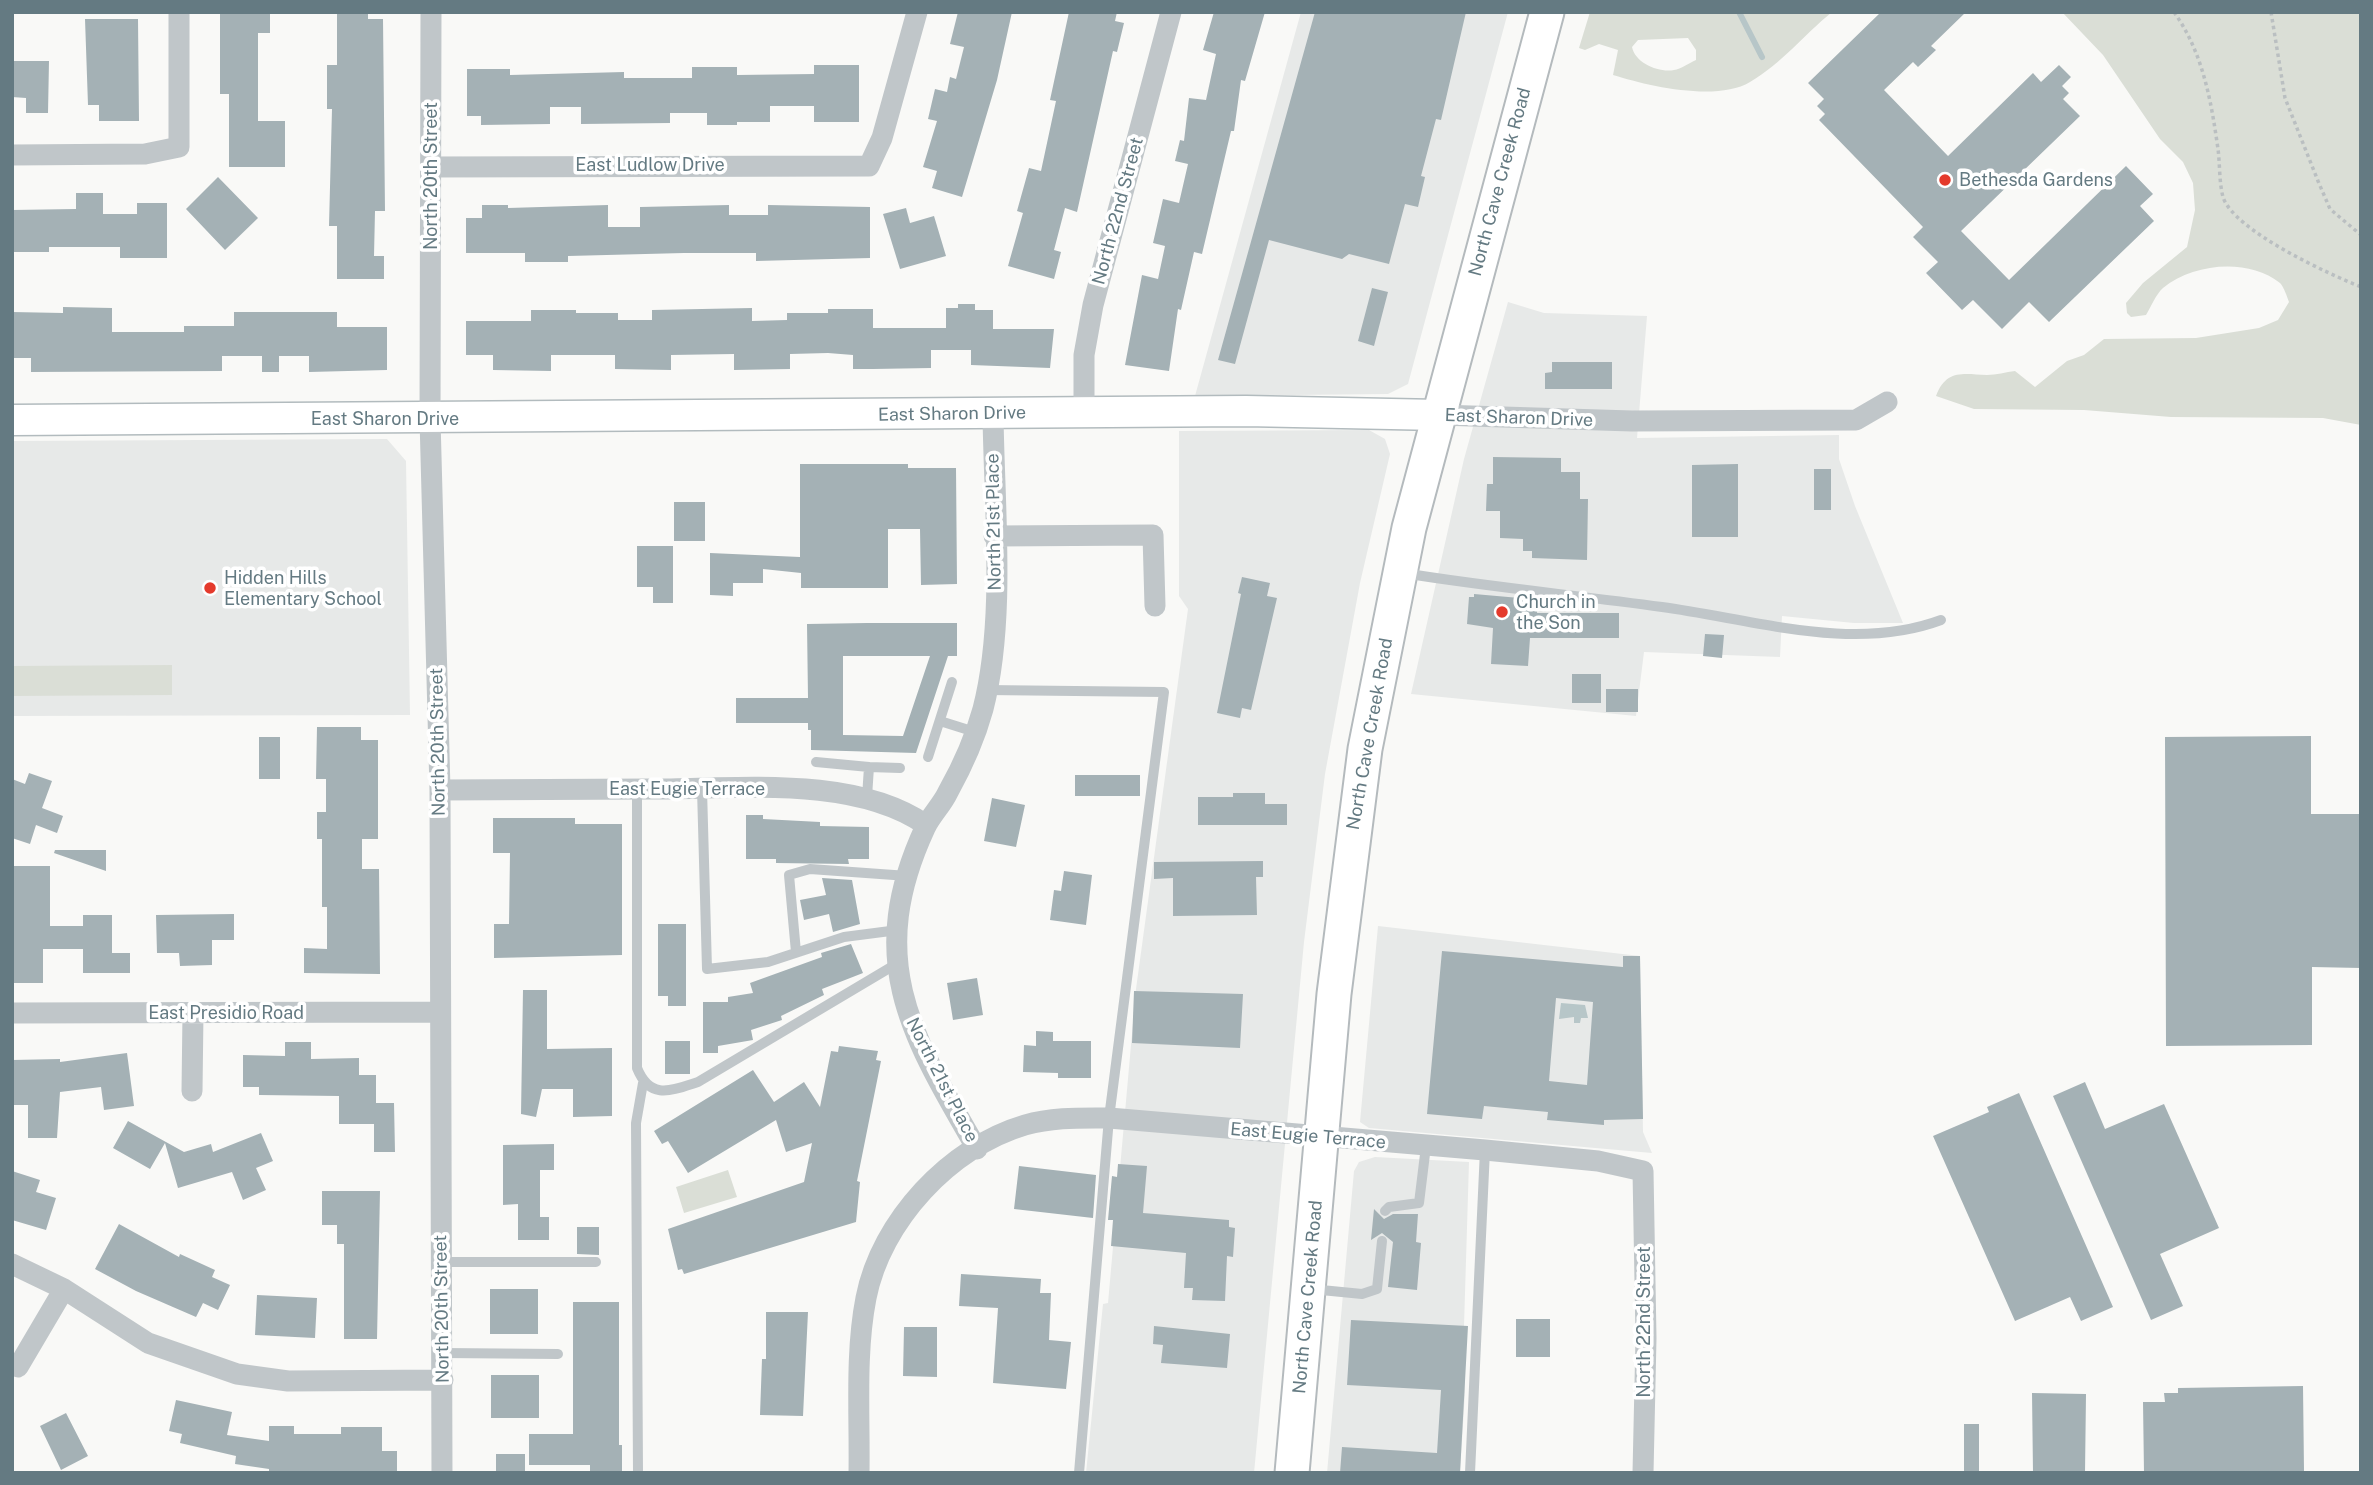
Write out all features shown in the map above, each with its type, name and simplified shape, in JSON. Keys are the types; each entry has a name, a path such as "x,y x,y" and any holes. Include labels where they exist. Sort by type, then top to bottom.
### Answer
{"main road":[{"name":"North Cave Creek Road","path":"1292,1473 1334,994 1359,782 1400,573 1547,12"}],"street":[{"path":"12,155 145,155 179,146 179,12"},
{"name":"North 20th Street","path":"431,12 430,419 440,790 442,1473"},
{"name":"East Ludlow Drive","path":"432,167 869,166 881,138 917,12"},
{"name":"North 22nd Street","path":"1084,413 1084,355 1093,305 1171,12"},
{"name":"East Sharon Drive","path":"12,421 1256,411 1632,421 1856,421 1886,402"},
{"name":"North 21st Place","path":"859,1473 862,1321 869,1285 880,1253 900,1222 935,1178 977,1149 912,1029 900,990 898,909 926,825 947,794 975,732 992,659 995,601 993,414"},
{"path":"994,536 1153,536 1155,606"},
{"name":"East Eugie Terrace","path":"440,790 806,790 867,797 905,810 926,825"},
{"name":"East Presidio Road","path":"12,1013 439,1012"},
{"path":"192,1091 193,1013"},
{"name":"East Eugie Terrace","path":"977,1149 1023,1126 1061,1118 1109,1118 1598,1161 1643,1171"},
{"name":"North 22nd Street","path":"1643,1171 1646,1338 1643,1473"},
{"path":"12,1264 64,1289 148,1343 237,1374 288,1381 443,1380"},
{"path":"18,1367 64,1289"}],"lane":[{"path":"1400,573 1665,607 1824,632 1893,634 1941,620"},
{"path":"928,757 952,682"},
{"path":"986,690 1164,692 1109,1118 1079,1473"},
{"path":"940,721 975,732"},
{"path":"816,762 900,768"},
{"path":"867,797 869,767"},
{"path":"636,789 636,1068 643,1083 653,1090 674,1089 698,1082 898,963"},
{"path":"702,789 707,969 768,962 844,937 898,930"},
{"path":"796,953 789,875 810,869 908,876"},
{"path":"638,1473 636,1123 643,1083"},
{"path":"1385,1210 1389,1207 1419,1203 1426,1146"},
{"path":"1470,1473 1485,1150"},
{"path":"1308,1288 1362,1294 1377,1289 1382,1241"},
{"path":"442,1262 596,1262"},
{"path":"443,1353 558,1354"}],"path":[{"path":"2174,12 2189,33 2207,83 2224,199 2244,221 2281,249 2361,287"},
{"path":"2271,12 2285,98 2318,181 2330,209 2361,235"}],"shaded area":[{"path":"1301,12 1508,12 1408,384 1388,394 1195,396"},
{"path":"1590,12 1832,12 1761,75 1736,88 1720,91 1682,90 1613,75 1618,50 1599,44 1585,50 1579,48","holes":["1688,38 1696,50 1696,60 1668,71 1643,62 1632,47 1638,40"]},
{"path":"2062,12 2361,12 2361,425 2323,418 2171,417 2084,410 1974,409 1936,396 1945,381 1963,374 1990,375 2015,371 2035,387 2067,361 2084,355 2104,339 2196,338 2259,328 2278,320 2289,302 2280,283 2267,275 2237,267 2221,267 2190,273 2163,288 2146,315 2131,317 2127,313 2126,303 2143,283 2187,247 2195,210 2193,183 2183,162 2160,139 2103,55"},
{"path":"1508,302 1544,313 1647,316 1637,438 1839,435 1839,459 1855,506 1903,623 1854,623 1782,616 1780,657 1644,652 1636,716 1411,694 1464,459"},
{"path":"1369,430 1385,439 1390,454 1360,583 1325,774 1304,942 1254,1473 1086,1473 1103,1304 1108,1303 1136,989 1188,609 1179,596 1179,431"},
{"name":"Hidden Hills Elementary School","path":"387,439 406,461 410,715 12,716 12,441"},
{"path":"172,665 172,695 12,696 12,666"},
{"path":"1378,926 1640,956 1643,1132 1652,1153 1369,1128 1360,1122"},
{"path":"1561,1003 1585,1005 1588,1018 1581,1018 1580,1023 1574,1023 1574,1017 1559,1019"},
{"path":"1375,1157 1469,1162 1464,1326 1465,1392 1460,1473 1327,1473 1354,1171 1359,1162"},
{"path":"728,1170 737,1197 684,1213 676,1187"}],"building":[{"path":"220,12 270,12 270,33 258,33 258,121 285,121 285,167 229,167 229,94 220,94"},
{"path":"337,12 368,12 368,19 383,19 385,211 375,211 374,256 384,256 384,279 337,279 337,226 329,226 332,109 327,109 327,65 337,65"},
{"path":"958,12 1012,12 997,80 962,197 932,188 937,171 923,167 937,121 928,119 935,89 947,92 950,77 956,79 964,47 950,44"},
{"path":"1069,12 1117,12 1115,21 1124,23 1117,52 1113,51 1077,212 1065,208 1054,250 1061,252 1054,279 1008,266 1023,213 1017,211 1029,168 1041,171 1056,101 1050,100"},
{"path":"1214,12 1265,12 1245,81 1241,80 1234,131 1231,131 1202,254 1194,252 1181,310 1178,309 1169,371 1125,365 1142,275 1158,279 1165,246 1153,243 1163,199 1179,203 1188,164 1175,161 1180,140 1184,141 1189,98 1206,100 1216,54 1203,50"},
{"path":"1315,12 1466,12 1441,120 1436,119 1421,176 1425,177 1418,207 1405,204 1389,264 1349,254 1342,259 1269,240 1235,364 1218,360"},
{"name":"Bethesda Gardens","path":"1881,12 1966,12 1931,46 1936,50 1918,67 1913,62 1884,90 1948,156 2033,73 2041,82 2059,65 2071,77 2062,86 2069,93 2063,99 2080,116 1961,231 2009,280 2126,166 2153,194 2140,206 2154,221 2049,322 2029,302 2002,329 1973,300 1962,310 1926,273 1938,262 1913,237 1923,227 1819,120 1825,114 1817,106 1824,99 1808,83"},
{"path":"85,19 138,19 139,121 99,121 99,105 88,105"},
{"path":"12,61 49,61 48,113 26,113 26,98 12,97"},
{"path":"814,65 859,65 859,122 814,122 814,106 770,106 770,122 737,122 737,125 707,125 707,113 670,113 670,123 581,124 581,107 550,107 550,124 481,125 481,116 467,116 467,69 510,69 510,75 624,72 624,78 692,78 692,67 737,67 737,75 814,74"},
{"path":"218,177 258,218 225,250 186,209"},
{"path":"76,193 103,193 103,214 137,214 137,203 167,203 167,258 120,258 120,247 49,247 49,252 12,252 12,210 76,209"},
{"path":"482,205 508,205 508,208 608,205 608,227 640,227 640,207 729,205 729,215 768,215 768,205 870,207 870,258 756,261 756,253 684,253 568,256 568,262 525,262 525,253 466,253 466,218 482,218"},
{"path":"906,208 910,223 934,216 946,256 900,269 883,214"},
{"path":"1372,288 1388,292 1374,346 1358,341"},
{"path":"958,304 975,304 975,310 993,310 993,329 1054,329 1050,368 971,365 971,350 931,350 931,368 873,369 853,369 853,355 828,353 790,354 790,369 734,370 734,354 671,355 671,370 615,369 615,355 551,355 551,371 493,370 493,355 466,355 466,321 531,321 531,310 618,313 618,320 652,320 652,310 752,308 752,321 787,320 787,313 873,309 873,328 946,328 946,308 958,308"},
{"path":"63,307 112,308 112,332 184,332 184,326 234,326 234,312 337,312 337,327 387,327 387,370 309,372 309,356 279,356 279,372 262,372 262,356 222,356 222,371 31,372 31,358 12,358 12,312 63,313"},
{"path":"1552,362 1612,362 1612,389 1545,389 1545,373 1552,372"},
{"path":"1493,457 1561,458 1561,472 1580,472 1580,499 1588,499 1587,560 1532,558 1532,551 1523,551 1523,539 1500,538 1500,511 1486,511 1487,484 1493,484"},
{"path":"800,464 908,464 908,468 956,468 957,584 921,585 920,529 888,529 888,588 801,588 801,573 763,569 763,583 733,583 733,596 710,595 710,553 800,557"},
{"path":"1738,464 1738,537 1692,537 1692,465"},
{"path":"1814,469 1831,469 1831,510 1814,510"},
{"path":"674,502 705,502 705,541 674,541"},
{"path":"637,546 673,546 673,603 653,603 653,587 637,587"},
{"path":"1242,577 1270,583 1267,596 1277,598 1251,710 1242,708 1240,718 1217,713"},
{"path":"1474,594 1538,601 1537,613 1619,613 1619,638 1530,638 1528,666 1491,664 1493,628 1467,624 1469,597 1474,597"},
{"path":"957,623 957,656 948,656 916,753 811,750 811,730 808,730 808,723 736,723 736,698 808,698 807,624","holes":["843,656 930,656 903,736 843,735"]},
{"path":"1705,634 1724,635 1722,658 1703,656"},
{"path":"1572,674 1601,674 1601,703 1572,703"},
{"path":"1606,689 1638,689 1638,712 1606,712"},
{"path":"317,727 361,727 361,740 378,740 378,839 362,839 362,869 379,869 380,974 304,973 304,948 327,949 327,907 322,907 322,839 317,839 317,812 326,812 326,779 316,779"},
{"path":"2311,736 2311,814 2361,814 2361,968 2312,967 2312,1045 2166,1046 2165,737"},
{"path":"259,737 280,737 280,779 259,779"},
{"path":"29,773 52,781 42,808 63,816 57,833 36,825 30,844 12,838 12,779 25,784"},
{"path":"1075,775 1140,775 1140,796 1075,796"},
{"path":"1233,793 1265,793 1265,804 1287,804 1287,825 1198,825 1198,797 1233,797"},
{"path":"992,798 1025,805 1016,847 984,841"},
{"path":"746,815 763,815 763,819 820,822 820,826 869,827 869,859 848,859 849,864 776,863 776,859 746,859"},
{"path":"493,818 575,818 575,824 622,824 622,955 494,958 494,924 509,924 510,853 493,853"},
{"path":"55,850 106,850 106,871 54,853"},
{"path":"1263,861 1263,877 1256,877 1257,915 1173,916 1173,878 1154,879 1154,862"},
{"path":"12,866 50,866 50,926 83,926 83,915 112,915 112,953 130,953 130,973 83,973 83,949 43,949 43,983 12,983"},
{"path":"1064,871 1092,875 1086,925 1050,920 1054,890 1061,891"},
{"path":"822,878 852,880 860,924 833,932 829,914 804,920 800,900 826,895"},
{"path":"234,914 234,940 212,940 212,965 180,966 179,953 157,953 156,915"},
{"path":"658,924 686,924 686,1006 668,1006 668,996 658,996"},
{"path":"851,944 863,973 822,989 824,995 781,1016 782,1020 751,1030 753,1040 718,1046 718,1053 703,1053 703,1002 728,1002 728,997 753,993 750,983 822,957 821,953"},
{"path":"1442,951 1623,967 1623,956 1640,956 1643,1119 1604,1120 1604,1125 1547,1120 1548,1112 1484,1106 1482,1119 1427,1114","holes":["1556,998 1593,1002 1587,1085 1549,1081"]},
{"path":"977,978 983,1015 953,1020 947,983"},
{"path":"523,990 547,990 547,1049 612,1048 612,1116 573,1117 573,1089 542,1089 536,1117 521,1114"},
{"path":"1134,991 1243,994 1240,1048 1132,1043"},
{"path":"1036,1031 1053,1032 1053,1041 1091,1041 1091,1078 1058,1078 1058,1073 1023,1072 1024,1045 1036,1046"},
{"path":"665,1041 690,1041 690,1074 665,1074"},
{"path":"285,1042 311,1042 311,1059 359,1058 359,1075 376,1075 376,1103 394,1103 395,1152 374,1152 374,1124 339,1124 339,1096 259,1095 259,1087 243,1087 243,1055 285,1056"},
{"path":"839,1046 878,1051 876,1060 881,1061 857,1181 860,1182 856,1222 684,1274 682,1269 678,1270 668,1229 804,1182 812,1143 786,1152 776,1120 688,1173 668,1141 662,1144 654,1131 753,1070 774,1102 804,1082 820,1107 831,1051 838,1052"},
{"path":"127,1053 134,1106 104,1110 101,1087 60,1092 57,1138 28,1138 28,1105 12,1105 12,1060 60,1059 60,1062"},
{"path":"2085,1082 2105,1129 2164,1104 2219,1228 2160,1254 2183,1306 2151,1320 2053,1096"},
{"path":"2019,1093 2113,1307 2081,1321 2070,1297 2015,1321 1933,1136 1989,1112 1987,1107"},
{"path":"128,1121 184,1152 211,1144 213,1152 261,1133 273,1161 256,1168 266,1190 243,1200 232,1172 178,1188 165,1143 150,1169 113,1148"},
{"path":"554,1144 554,1170 540,1170 540,1217 549,1217 549,1240 518,1240 518,1204 503,1205 503,1145"},
{"path":"1118,1164 1147,1166 1143,1213 1229,1220 1229,1227 1235,1228 1233,1257 1227,1256 1225,1301 1192,1300 1193,1288 1184,1288 1186,1253 1111,1246 1113,1220 1108,1220 1112,1176 1117,1177"},
{"path":"1019,1166 1096,1175 1093,1218 1014,1209"},
{"path":"12,1171 40,1180 36,1192 56,1198 46,1230 12,1220"},
{"path":"322,1191 380,1191 377,1339 344,1339 344,1244 337,1244 337,1225 322,1225"},
{"path":"1374,1209 1384,1219 1393,1214 1418,1214 1416,1242 1421,1243 1417,1290 1388,1287 1393,1242 1382,1233 1371,1240"},
{"path":"119,1224 179,1257 180,1254 215,1270 212,1277 230,1285 218,1310 203,1303 196,1317 136,1291 95,1269"},
{"path":"577,1227 599,1227 599,1255 577,1254"},
{"path":"961,1274 1041,1279 1040,1293 1051,1293 1049,1340 1071,1342 1066,1389 993,1383 998,1308 959,1306"},
{"path":"490,1289 538,1289 538,1334 490,1334"},
{"path":"257,1295 317,1298 315,1338 255,1335"},
{"path":"573,1302 619,1302 619,1445 622,1445 622,1473 590,1473 590,1465 529,1465 529,1434 573,1434"},
{"path":"766,1312 808,1312 803,1416 760,1415 762,1359 766,1359"},
{"path":"1516,1319 1550,1319 1550,1357 1516,1357"},
{"path":"1351,1320 1468,1326 1460,1473 1340,1473 1342,1447 1437,1453 1441,1390 1347,1385"},
{"path":"1154,1326 1230,1334 1227,1368 1161,1363 1163,1345 1153,1344"},
{"path":"904,1327 937,1327 937,1377 903,1376"},
{"path":"491,1375 539,1375 539,1418 491,1418"},
{"path":"2303,1386 2304,1471 2144,1473 2143,1402 2165,1402 2164,1393 2178,1393 2178,1388"},
{"path":"2032,1393 2086,1394 2085,1473 2033,1473"},
{"path":"176,1400 232,1412 227,1435 269,1441 269,1426 294,1426 294,1434 341,1434 341,1427 382,1427 382,1451 397,1451 397,1473 269,1473 269,1469 235,1464 236,1456 180,1443 182,1434 169,1431"},
{"path":"66,1413 88,1456 61,1470 40,1426"},
{"path":"1964,1424 1979,1424 1979,1473 1964,1473"},
{"path":"496,1454 525,1454 525,1473 496,1473"}],"waterway":[{"path":"1739,12 1762,57"}],"place":[{"name":"Bethesda Gardens","path":"1945,180"},
{"name":"Hidden Hills Elementary School","path":"210,588"},
{"name":"Church in the Son","path":"1502,612"}]}
